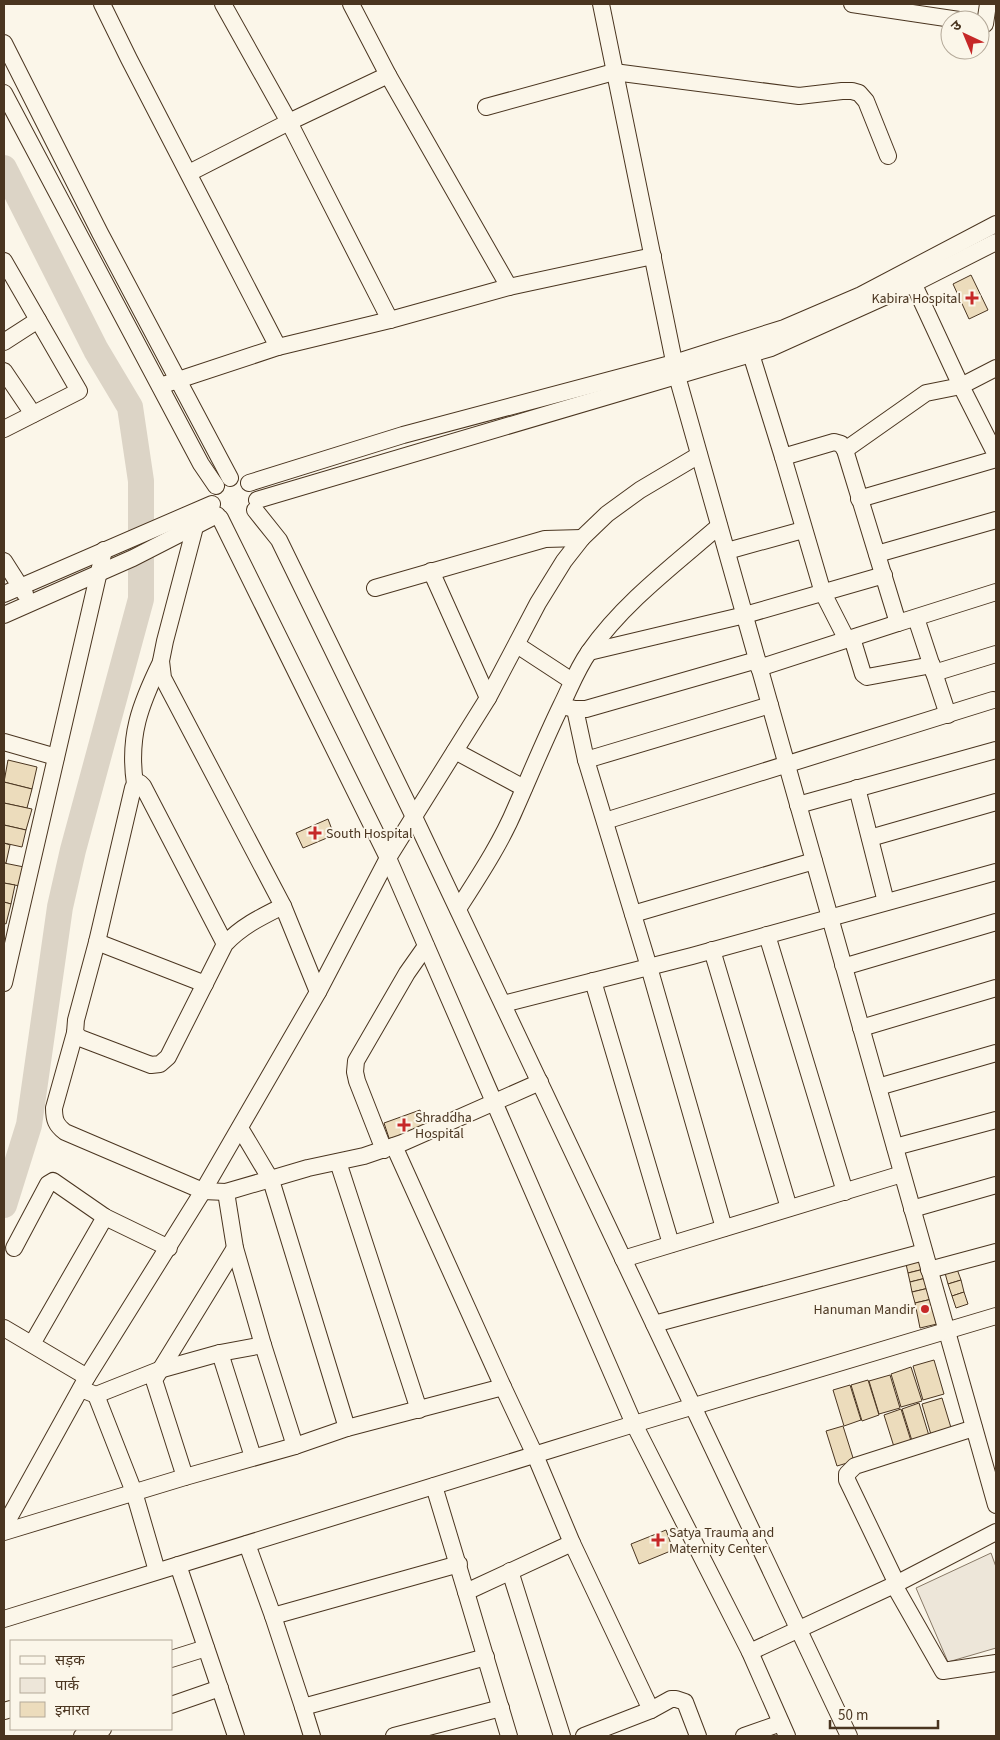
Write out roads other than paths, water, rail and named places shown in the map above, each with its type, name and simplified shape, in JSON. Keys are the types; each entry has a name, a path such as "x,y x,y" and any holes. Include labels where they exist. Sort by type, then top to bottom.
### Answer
{"street":[{"path":"102,4 278,347"},
{"path":"223,4 289,122 390,320"},
{"path":"351,4 388,75 509,287"},
{"path":"601,4 676,370 996,1505"},
{"path":"852,4 930,10"},
{"path":"4,43 177,380 223,482"},
{"path":"486,107 614,72 799,96 842,90 852,91 859,93 866,100 888,156"},
{"path":"189,174 289,122 388,75"},
{"path":"4,93 201,464 223,482"},
{"path":"249,483 403,435 771,348 910,277 996,224"},
{"path":"4,594 125,540 179,519 216,512 229,522 249,513 676,370 996,242"},
{"path":"160,386 278,347 390,320 509,287 653,256"},
{"path":"4,429 80,391 5,267"},
{"path":"910,277 996,455"},
{"path":"4,342 38,320"},
{"path":"750,354 823,593 849,639 863,674 867,677 933,669 996,654"},
{"path":"845,450 926,393 961,386 996,368"},
{"path":"4,371 32,414"},
{"path":"783,457 834,442 841,444 845,450 898,623"},
{"path":"4,1527 204,1191 318,992 388,858 488,698 538,603 559,570 582,538 607,514 640,490 699,455"},
{"path":"859,499 996,459"},
{"path":"249,513 255,490 249,483 240,478 223,482 213,492 216,512 388,858 634,1424 750,1652 784,1730 744,1736"},
{"path":"4,615 133,558 195,527 216,512"},
{"path":"249,513 279,540 414,815 849,1736"},
{"path":"878,554 996,520"},
{"path":"719,526 647,588 620,615 589,652 572,681 568,707 649,967 724,1228"},
{"path":"195,527 161,661 146,693 134,738 132,752 135,784 76,1020 75,1033 54,1108 54,1119 57,1126 65,1132 204,1191 226,1192 308,1168 364,1156 389,1148 540,1082"},
{"path":"727,551 803,530"},
{"path":"375,588 546,539 582,538"},
{"path":"4,983 104,550"},
{"path":"4,561 31,603"},
{"path":"431,571 488,698"},
{"path":"589,652 745,615 884,575"},
{"path":"568,707 586,709 758,664 849,639 996,592"},
{"path":"916,618 948,714"},
{"path":"517,645 572,681"},
{"path":"161,661 163,678 283,906 318,992"},
{"path":"605,821 993,700"},
{"path":"586,760 770,705"},
{"path":"458,909 497,846 550,728 568,707"},
{"path":"4,742 56,757"},
{"path":"798,804 996,750"},
{"path":"454,751 524,788"},
{"path":"135,784 140,783 143,786 225,944"},
{"path":"857,788 886,902"},
{"path":"870,838 996,802"},
{"path":"633,914 814,861"},
{"path":"503,1004 649,967 886,902 995,878"},
{"path":"75,1033 80,1038 151,1065 160,1064 168,1057 225,944 236,932 250,922 283,906"},
{"path":"843,965 850,965 996,922"},
{"path":"767,934 845,1192"},
{"path":"97,942 205,984"},
{"path":"426,946 356,1061 355,1072 357,1081 535,1455 572,1543 651,1710"},
{"path":"712,950 789,1208"},
{"path":"593,981 671,1244"},
{"path":"861,1028 996,988"},
{"path":"878,1087 996,1053"},
{"path":"895,1147 996,1120"},
{"path":"240,1128 271,1180 347,1428"},
{"path":"338,1162 419,1410"},
{"path":"623,1259 902,1174"},
{"path":"14,1248 50,1182 55,1182 105,1217 169,1248"},
{"path":"912,1209 996,1185"},
{"path":"226,1192 235,1248 295,1446"},
{"path":"32,1344 105,1217"},
{"path":"185,1477 154,1380 235,1248"},
{"path":"654,1324 924,1252"},
{"path":"929,1270 996,1252"},
{"path":"4,1619 634,1424 996,1316"},
{"path":"4,1328 32,1344 88,1387 134,1492 157,1571"},
{"path":"88,1387 159,1370 220,1352 263,1345"},
{"path":"220,1352 253,1457"},
{"path":"4,1532 134,1492 295,1446 347,1428 503,1387"},
{"path":"974,1428 845,1470 847,1480 895,1585 944,1671 996,1663"},
{"path":"434,1486 459,1564 509,1736"},
{"path":"750,1652 895,1585 996,1532"},
{"path":"466,1592 572,1543"},
{"path":"247,1544 273,1616 312,1736"},
{"path":"273,1616 459,1564"},
{"path":"178,1565 236,1736"},
{"path":"510,1572 562,1736"},
{"path":"172,1659 206,1648"},
{"path":"303,1707 486,1657"},
{"path":"172,1705 220,1688"},
{"path":"584,1736 651,1710 671,1699 685,1702 698,1736"},
{"path":"394,1736 501,1708"},
{"path":"82,1736 101,1730"}],"waterway":[{"path":"4,168 96,350 130,407 141,481 141,599 73,850 60,907 29,1125 4,1205"}],"place":[{"name":"Kabira Hospital","path":"972,298"},
{"name":"South Hospital","path":"315,833"},
{"name":"Shraddha Hospital","path":"404,1125"},
{"name":"Hanuman Mandir","path":"925,1309"},
{"name":"Satya Trauma and Maternity Center","path":"658,1540"}]}
